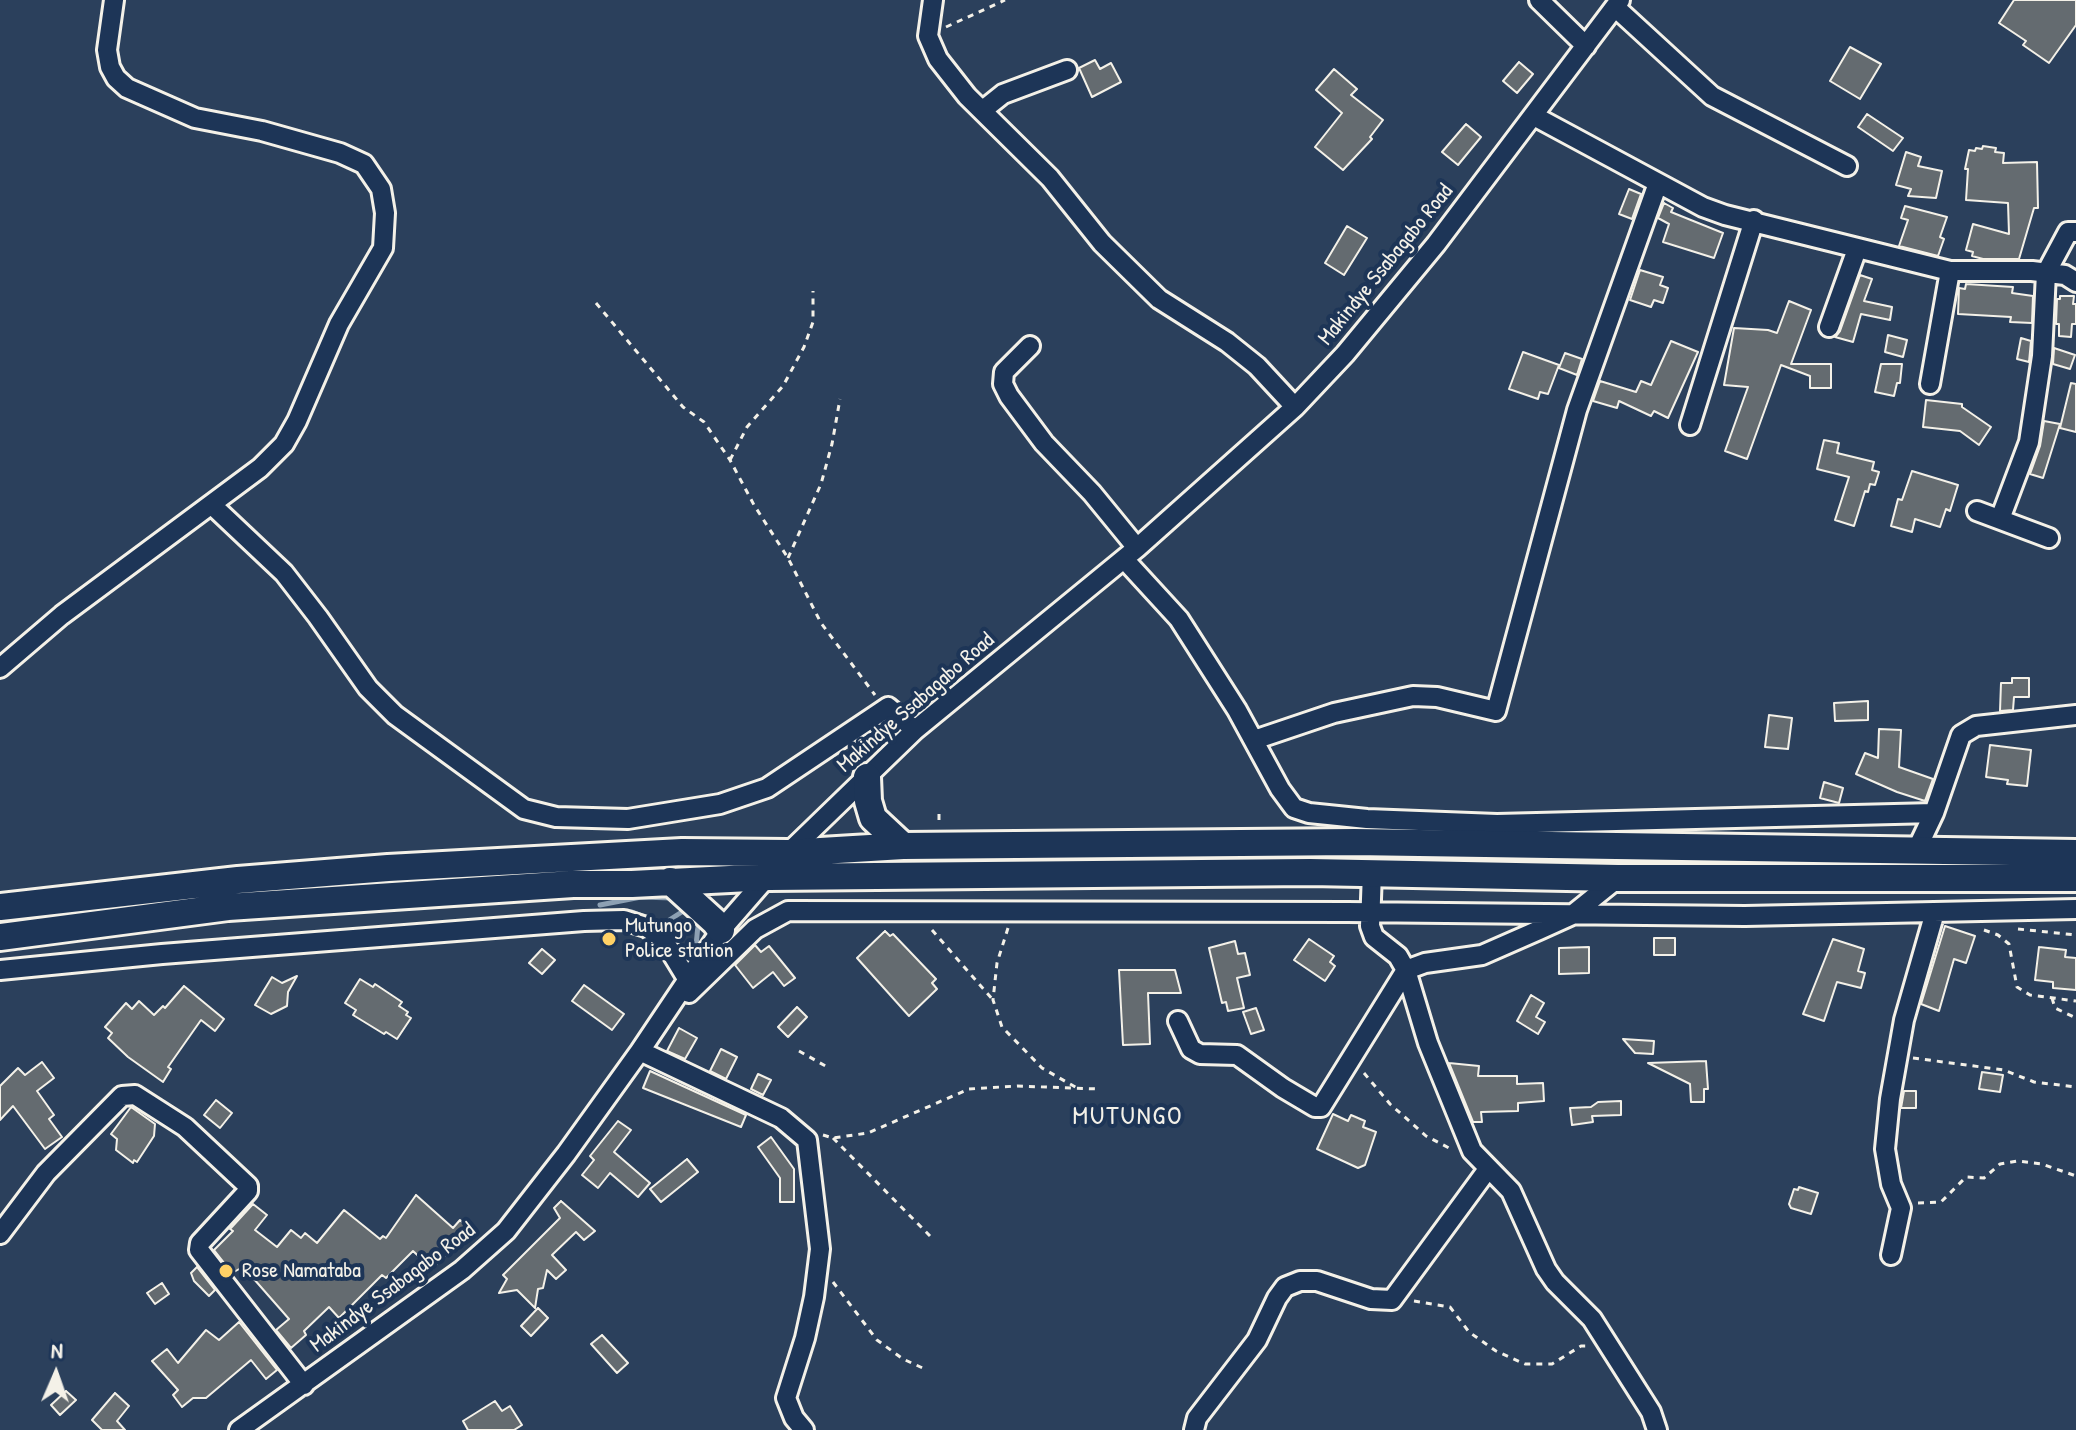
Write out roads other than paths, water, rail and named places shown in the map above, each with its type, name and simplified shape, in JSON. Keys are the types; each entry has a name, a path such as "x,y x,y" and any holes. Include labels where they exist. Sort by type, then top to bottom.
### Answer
{"highway":[{"path":"867,777 868,801 873,818 903,846"},
{"path":"0,907 238,880 388,868 682,852 788,853 903,846 1354,842 2076,853"},
{"path":"0,937 228,907 573,884 769,877 1081,872 1372,872 1618,878 2076,878"},
{"path":"670,881 721,930"}],"street":[{"path":"0,668 99,587 260,468 284,444 339,324 383,248 385,213 381,189 364,164 340,153 262,131 195,118 127,88 116,78 107,50 114,0"},
{"path":"933,0 928,36 938,59 967,96 1050,178 1102,243 1159,299 1227,342 1257,366 1295,407"},
{"path":"1539,0 1586,46"},
{"path":"1617,3 1712,96 1847,166"},
{"name":"Makindye Ssabagabo Road","path":"239,1430 462,1270 506,1231 640,1051 721,930 788,853 915,730 1130,553 1295,407 1345,354 1406,281 1617,3"},
{"path":"983,110 1003,94 1067,70"},
{"path":"1534,116 1711,210 1950,271 2046,273 2065,275 2076,282"},
{"path":"1254,740 1334,713 1413,696 1437,697 1496,711 1577,410 1658,183"},
{"path":"1690,425 1754,220"},
{"path":"2000,519 2029,442 2042,356 2046,273 2068,232 2076,232"},
{"path":"1829,327 1857,249"},
{"path":"1930,384 1950,271"},
{"path":"1030,346 1004,372 1003,384 1009,396 1044,443 1092,493 1130,553 1179,619 1294,808 1309,813 1367,819 1497,824 1934,813"},
{"path":"212,505 284,573 368,688 395,715 524,809 556,817 628,819 720,804 767,788 888,707 915,730"},
{"path":"1977,511 2049,538"},
{"path":"1916,851 1934,813 1961,735 1968,729 2076,715"},
{"path":"1372,872 1370,926 1374,937 1398,956 1406,970 1428,1043 1472,1151 1511,1191 1546,1269 1592,1319 1651,1412 1657,1430"},
{"path":"1178,1021 1191,1049 1200,1054 1237,1055 1315,1107 1325,1104 1406,970 1425,963 1482,955 1572,915 1618,878"},
{"path":"654,1030 755,929 788,911 1745,916 2076,909"},
{"path":"1891,1255 1901,1208 1885,1149 1890,1099 1904,1020 1935,912"},
{"path":"0,970 162,954 624,920 646,927 663,939 688,980"},
{"path":"640,1051 789,1124 807,1140 819,1263 805,1338 786,1398 794,1418 804,1430"},
{"path":"0,1234 46,1173 122,1096 135,1095 185,1127 248,1186 248,1191 200,1243 199,1250 304,1385"},
{"path":"1194,1430 1197,1418 1257,1340 1285,1287 1300,1281 1317,1281 1371,1299 1392,1300 1488,1169"}],"waterway":[{"path":"600,905 641,897 672,898"},
{"path":"663,924 688,908"},
{"path":"623,912 632,912 663,924 669,934"},
{"path":"674,943 683,951 690,951 696,946 696,920"}],"place":[{"name":"Mutungo Police station","path":"609,939"},
{"name":"Rose Namataba","path":"226,1271"}],"district":[{"name":"MUTUNGO","path":"1128,1117"}]}
